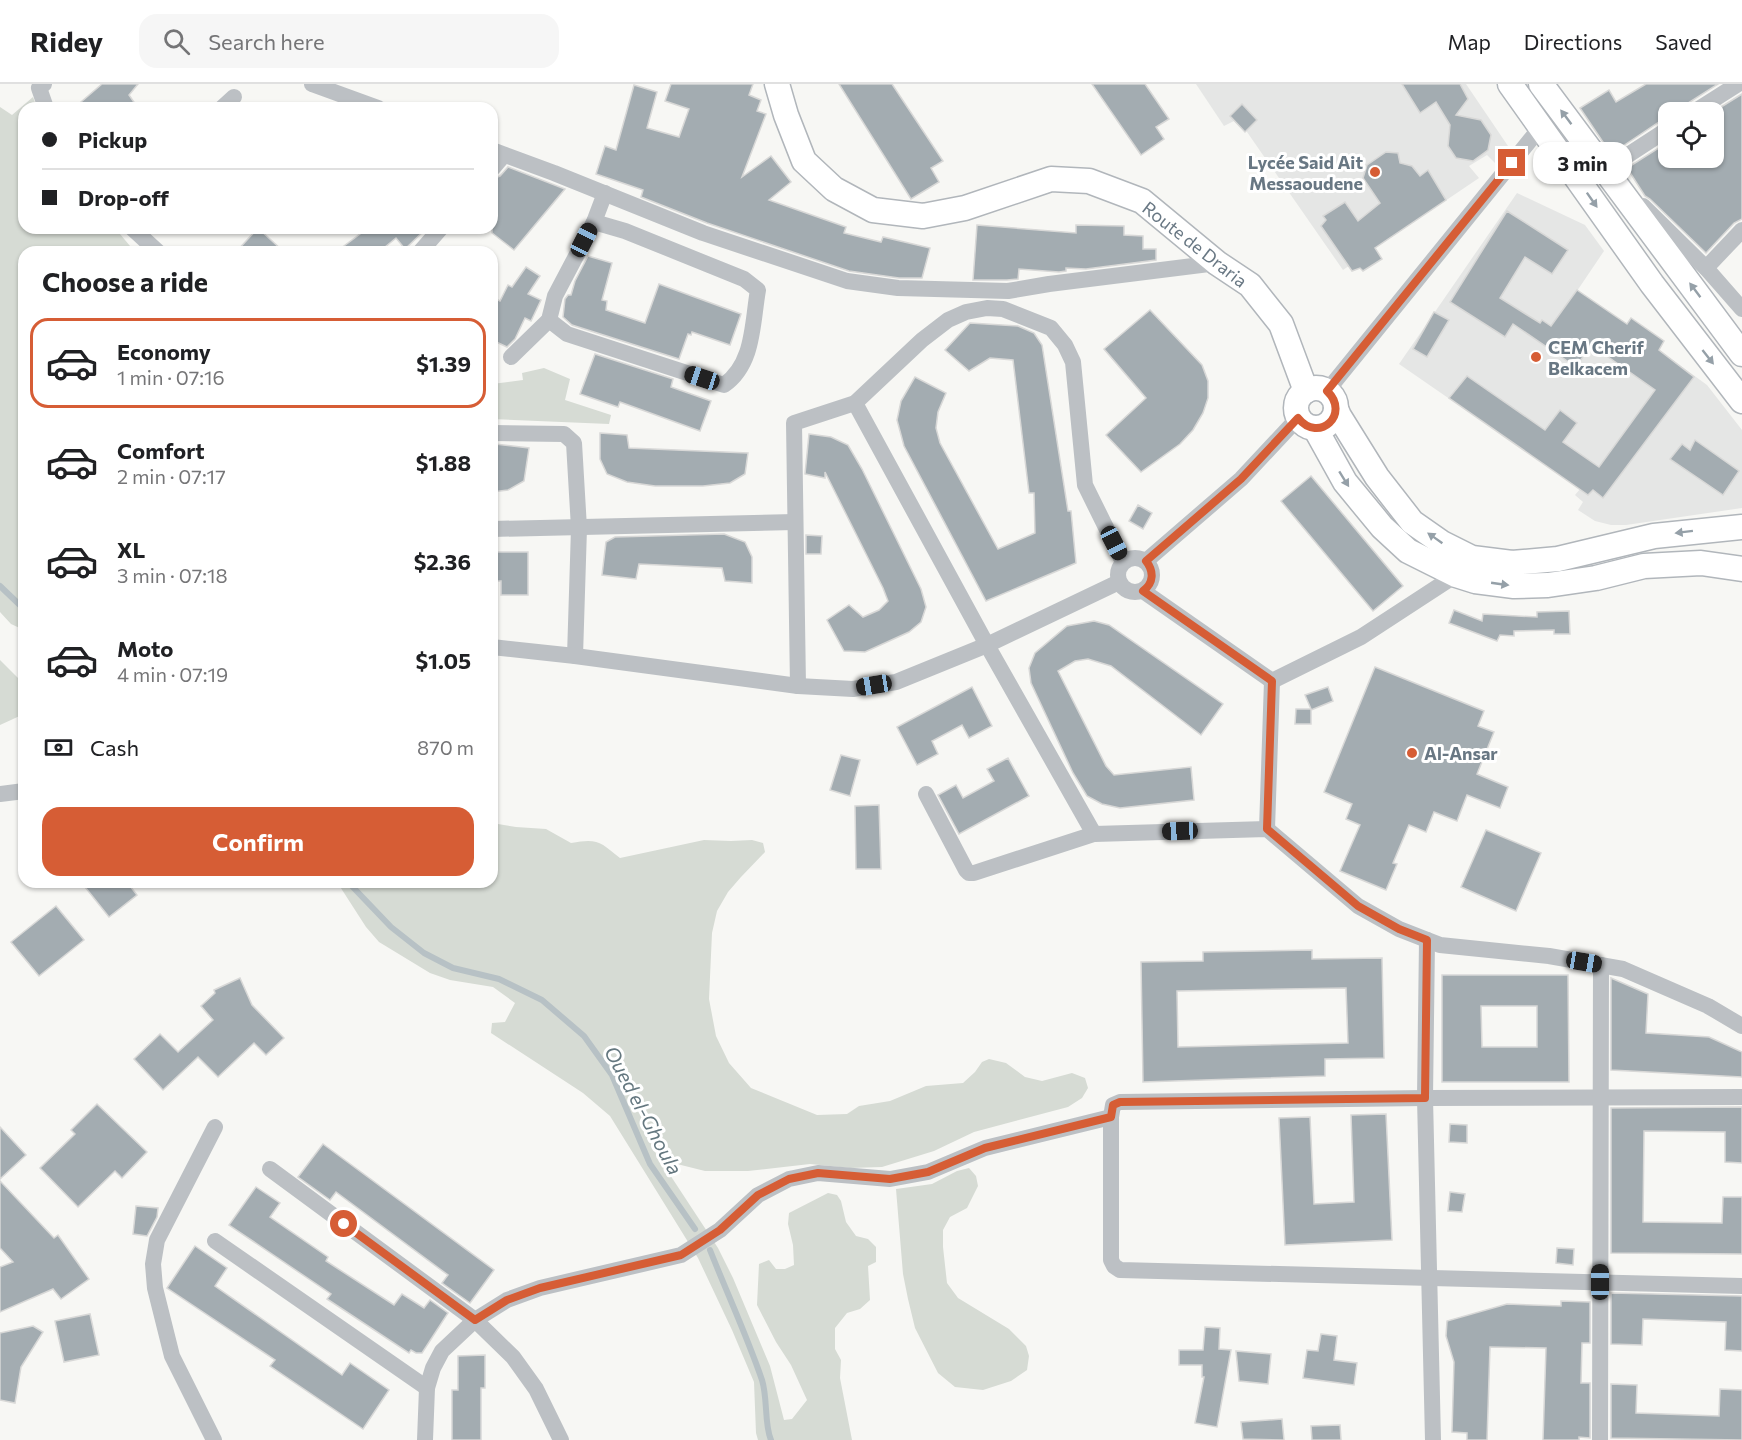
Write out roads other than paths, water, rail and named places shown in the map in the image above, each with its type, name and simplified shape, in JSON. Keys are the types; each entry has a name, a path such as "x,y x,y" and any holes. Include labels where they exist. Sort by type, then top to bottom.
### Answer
{"main road":[{"name":"Route de Draria","path":"777,84 804,161 834,189 873,210 922,216 965,208 1051,179 1089,181 1142,201 1217,263 1250,285 1281,324 1323,397 1339,416 1377,477 1412,522 1442,543 1472,558 1512,563 1558,559 1654,536 1742,527"},
{"path":"1510,84 1652,284 1742,401"},
{"path":"1542,84 1742,354"},
{"path":"1307,423 1327,425 1335,415 1323,397 1301,394 1296,405 1307,423 1344,482 1382,526 1408,551 1456,575 1476,581 1514,586 1548,585 1596,578 1644,566 1742,556"},
{"path":"1644,566 1701,563 1742,569"}],"street":[{"path":"44,84 39,88 44,102"},
{"path":"312,84 362,102"},
{"path":"1710,102 1738,84"},
{"path":"1323,397 1540,128"},
{"path":"1658,136 1605,170 1706,268 1742,309"},
{"path":"498,153 703,232 846,281 898,288 1008,291 1217,263"},
{"path":"512,357 549,320 555,296 594,222 605,193"},
{"path":"549,320 567,334 724,385 735,378 747,359 758,290 744,279 625,231 594,222"},
{"path":"1706,268 1742,230"},
{"path":"138,234 152,246"},
{"path":"425,246 436,234"},
{"path":"798,686 794,423 855,403 922,340 948,321 966,312 987,308 1004,309 1051,328 1065,345 1072,362 1085,485 1124,562"},
{"path":"855,403 987,645 1094,834"},
{"path":"1146,561 1307,423"},
{"path":"498,433 564,434 574,443 579,528 575,656"},
{"path":"498,529 795,522"},
{"path":"1134,558 1146,561 1152,571 1148,588 1131,592 1122,587 1118,572 1124,562 1134,558"},
{"path":"1272,681 1361,637 1456,575"},
{"path":"498,648 798,686 852,689 896,682 987,645 1119,582"},
{"path":"1143,591 1272,681"},
{"path":"1267,829 1272,681"},
{"path":"0,794 18,792"},
{"path":"926,794 969,873 1094,834 1267,829 1358,906 1399,929 1440,945 1549,956 1623,969 1708,1006 1742,1026"},
{"path":"1427,940 1425,1098 1433,1440"},
{"path":"1600,1440 1601,965"},
{"path":"1742,1097 1120,1102 1113,1105 1111,1117 1112,1260 1114,1266 1120,1270 1742,1286"},
{"path":"425,1440 427,1388 433,1368 442,1351 475,1320 507,1300 540,1288 681,1255 720,1230 758,1195 789,1179 818,1173 890,1179 928,1172 985,1148 1111,1117"},
{"path":"214,1440 172,1356 155,1288 153,1264 158,1240 215,1126"},
{"path":"270,1169 475,1320 513,1357 536,1389 561,1440"},
{"path":"215,1241 427,1388"}],"waterway":[{"name":"Oued el-Ghoula","path":"0,586 18,603"},
{"name":"Oued el-Ghoula","path":"354,888 391,927 424,953 453,968 499,979 542,1000 584,1036 612,1075 650,1164 695,1229"},
{"name":"Oued el-Ghoula","path":"710,1250 762,1380 767,1427 771,1440"}],"place":[{"name":"Lycée Said Ait Messaoudene","path":"1375,172"},
{"name":"CEM Cherif Belkacem","path":"1536,357"},
{"name":"Al-Ansar","path":"1412,753"}]}
